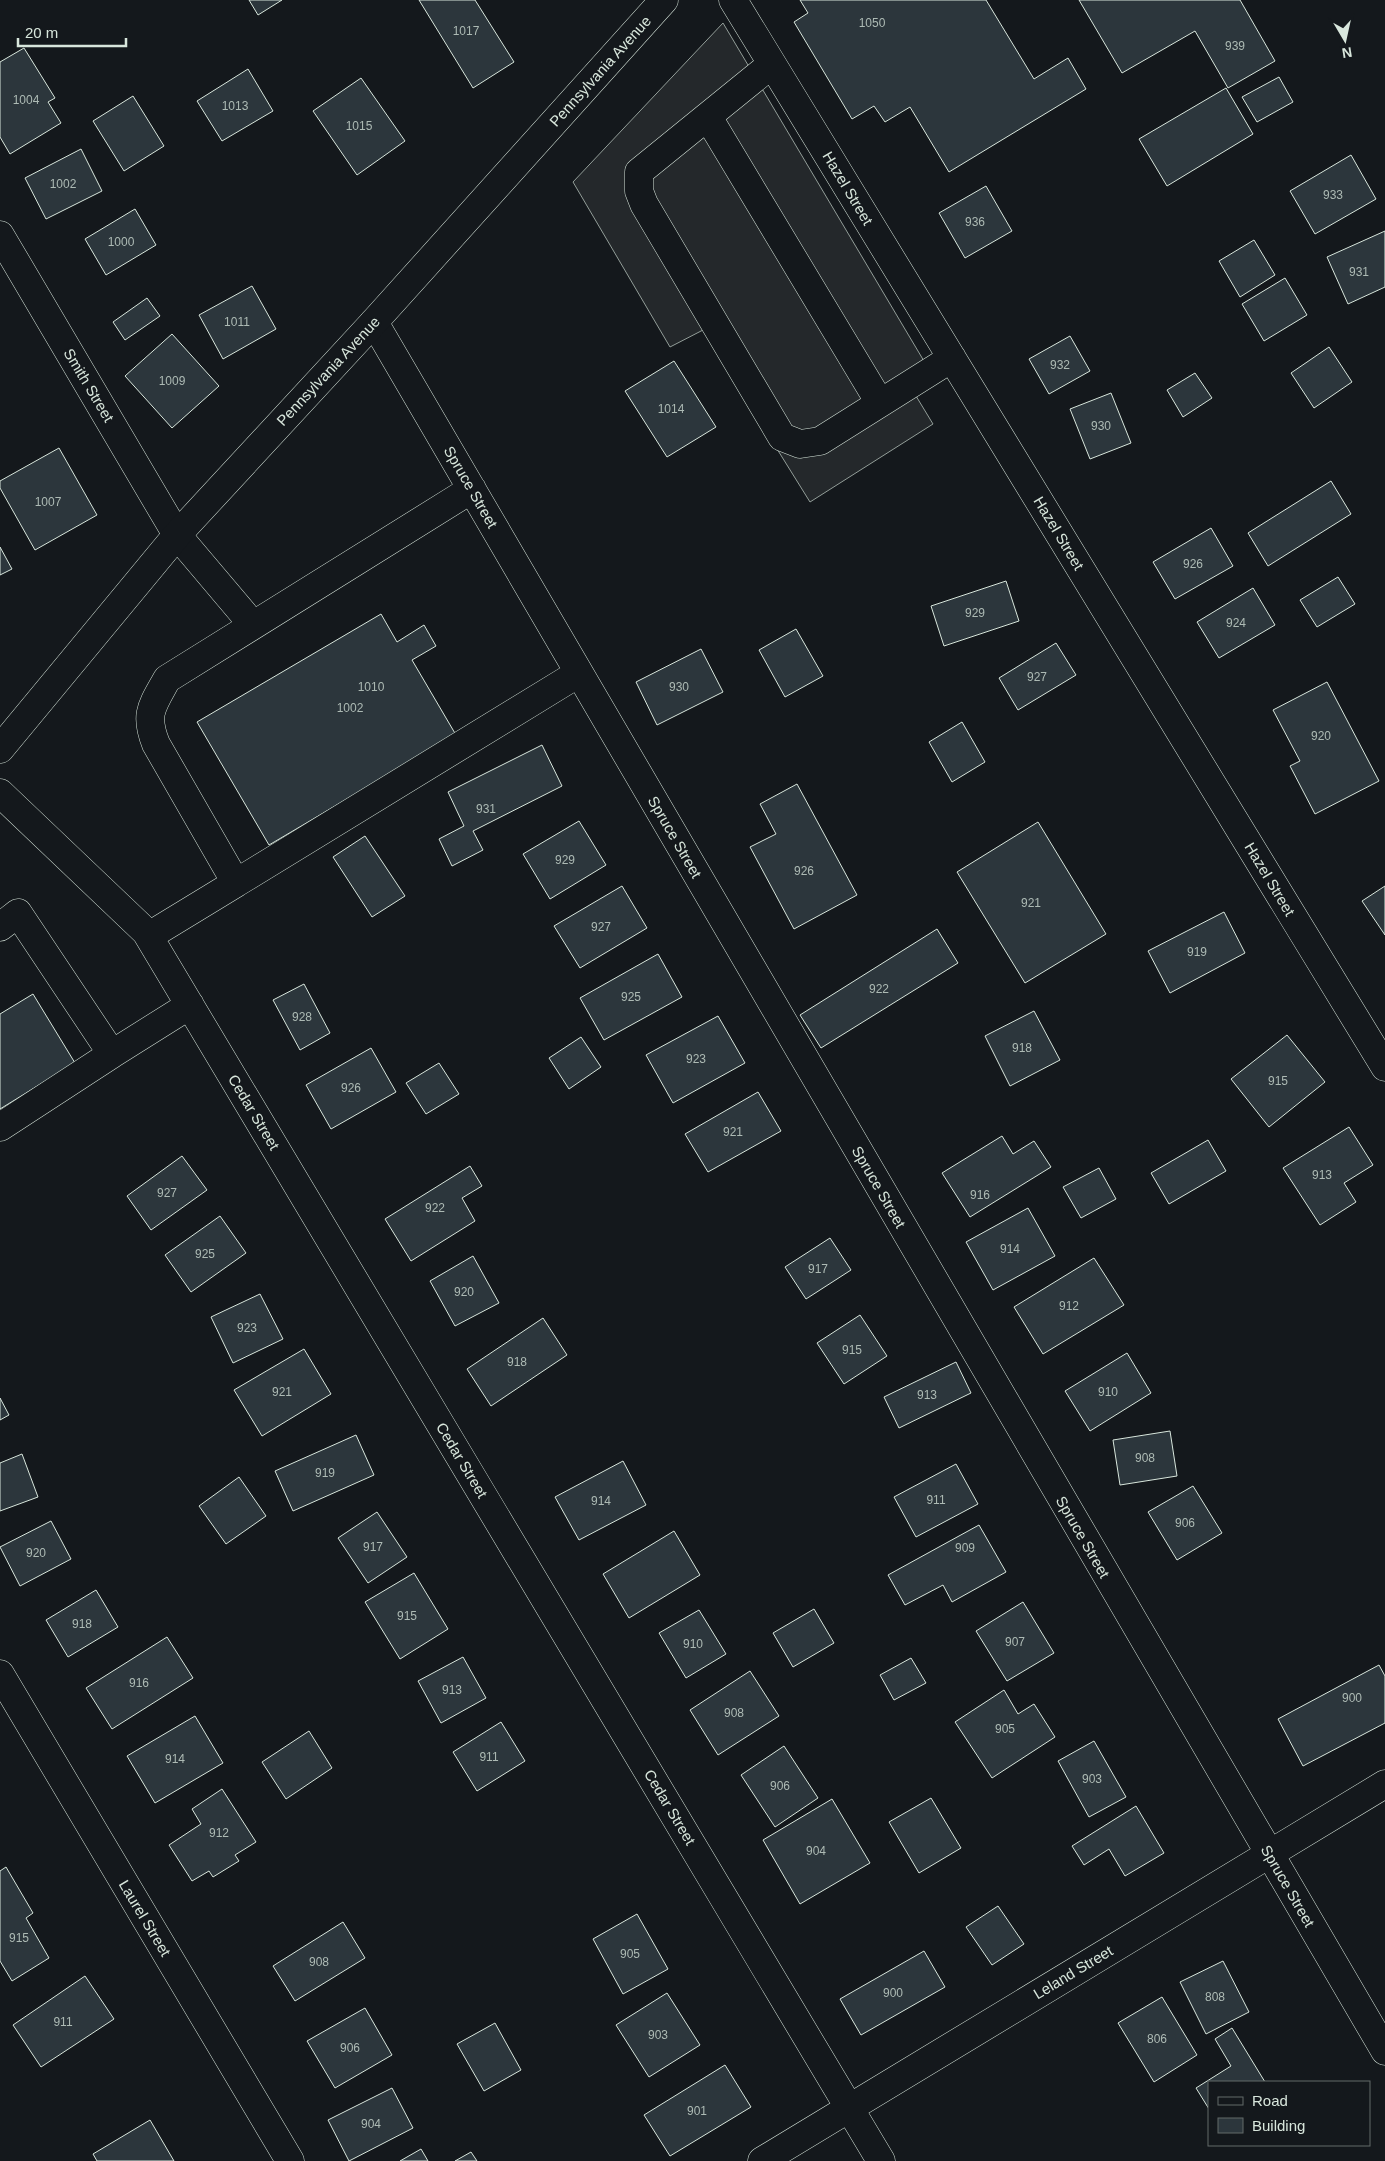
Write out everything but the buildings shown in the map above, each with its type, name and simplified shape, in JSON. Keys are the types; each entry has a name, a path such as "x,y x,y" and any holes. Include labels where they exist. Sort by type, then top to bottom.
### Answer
{"street":[{"name":"Pennsylvania Avenue","path":"0,749 177,535 374,322 664,0"},
{"name":"Hazel Street","path":"733,0 1385,1067"},
{"path":"772,64 639,172 639,190 644,204 782,437 800,444 820,441 952,358"},
{"path":"708,116 880,403"},
{"name":"Smith Street","path":"0,235 177,535 253,625"},
{"name":"Spruce Street","path":"374,322 1385,2051"},
{"path":"236,883 156,744 149,726 152,705 167,679 472,488"},
{"path":"149,936 579,673"},
{"name":"Cedar Street","path":"0,793 149,936 881,2161"},
{"path":"0,927 18,913 112,1054"},
{"path":"0,1127 190,1005"},
{"name":"Laurel Street","path":"0,1674 290,2161"},
{"name":"Leland Street","path":"762,2161 1268,1853 1385,1784"}],"shaded area":[{"path":"723,23 937,383 916,396 933,424 810,502 703,330 670,347 573,182"}]}
